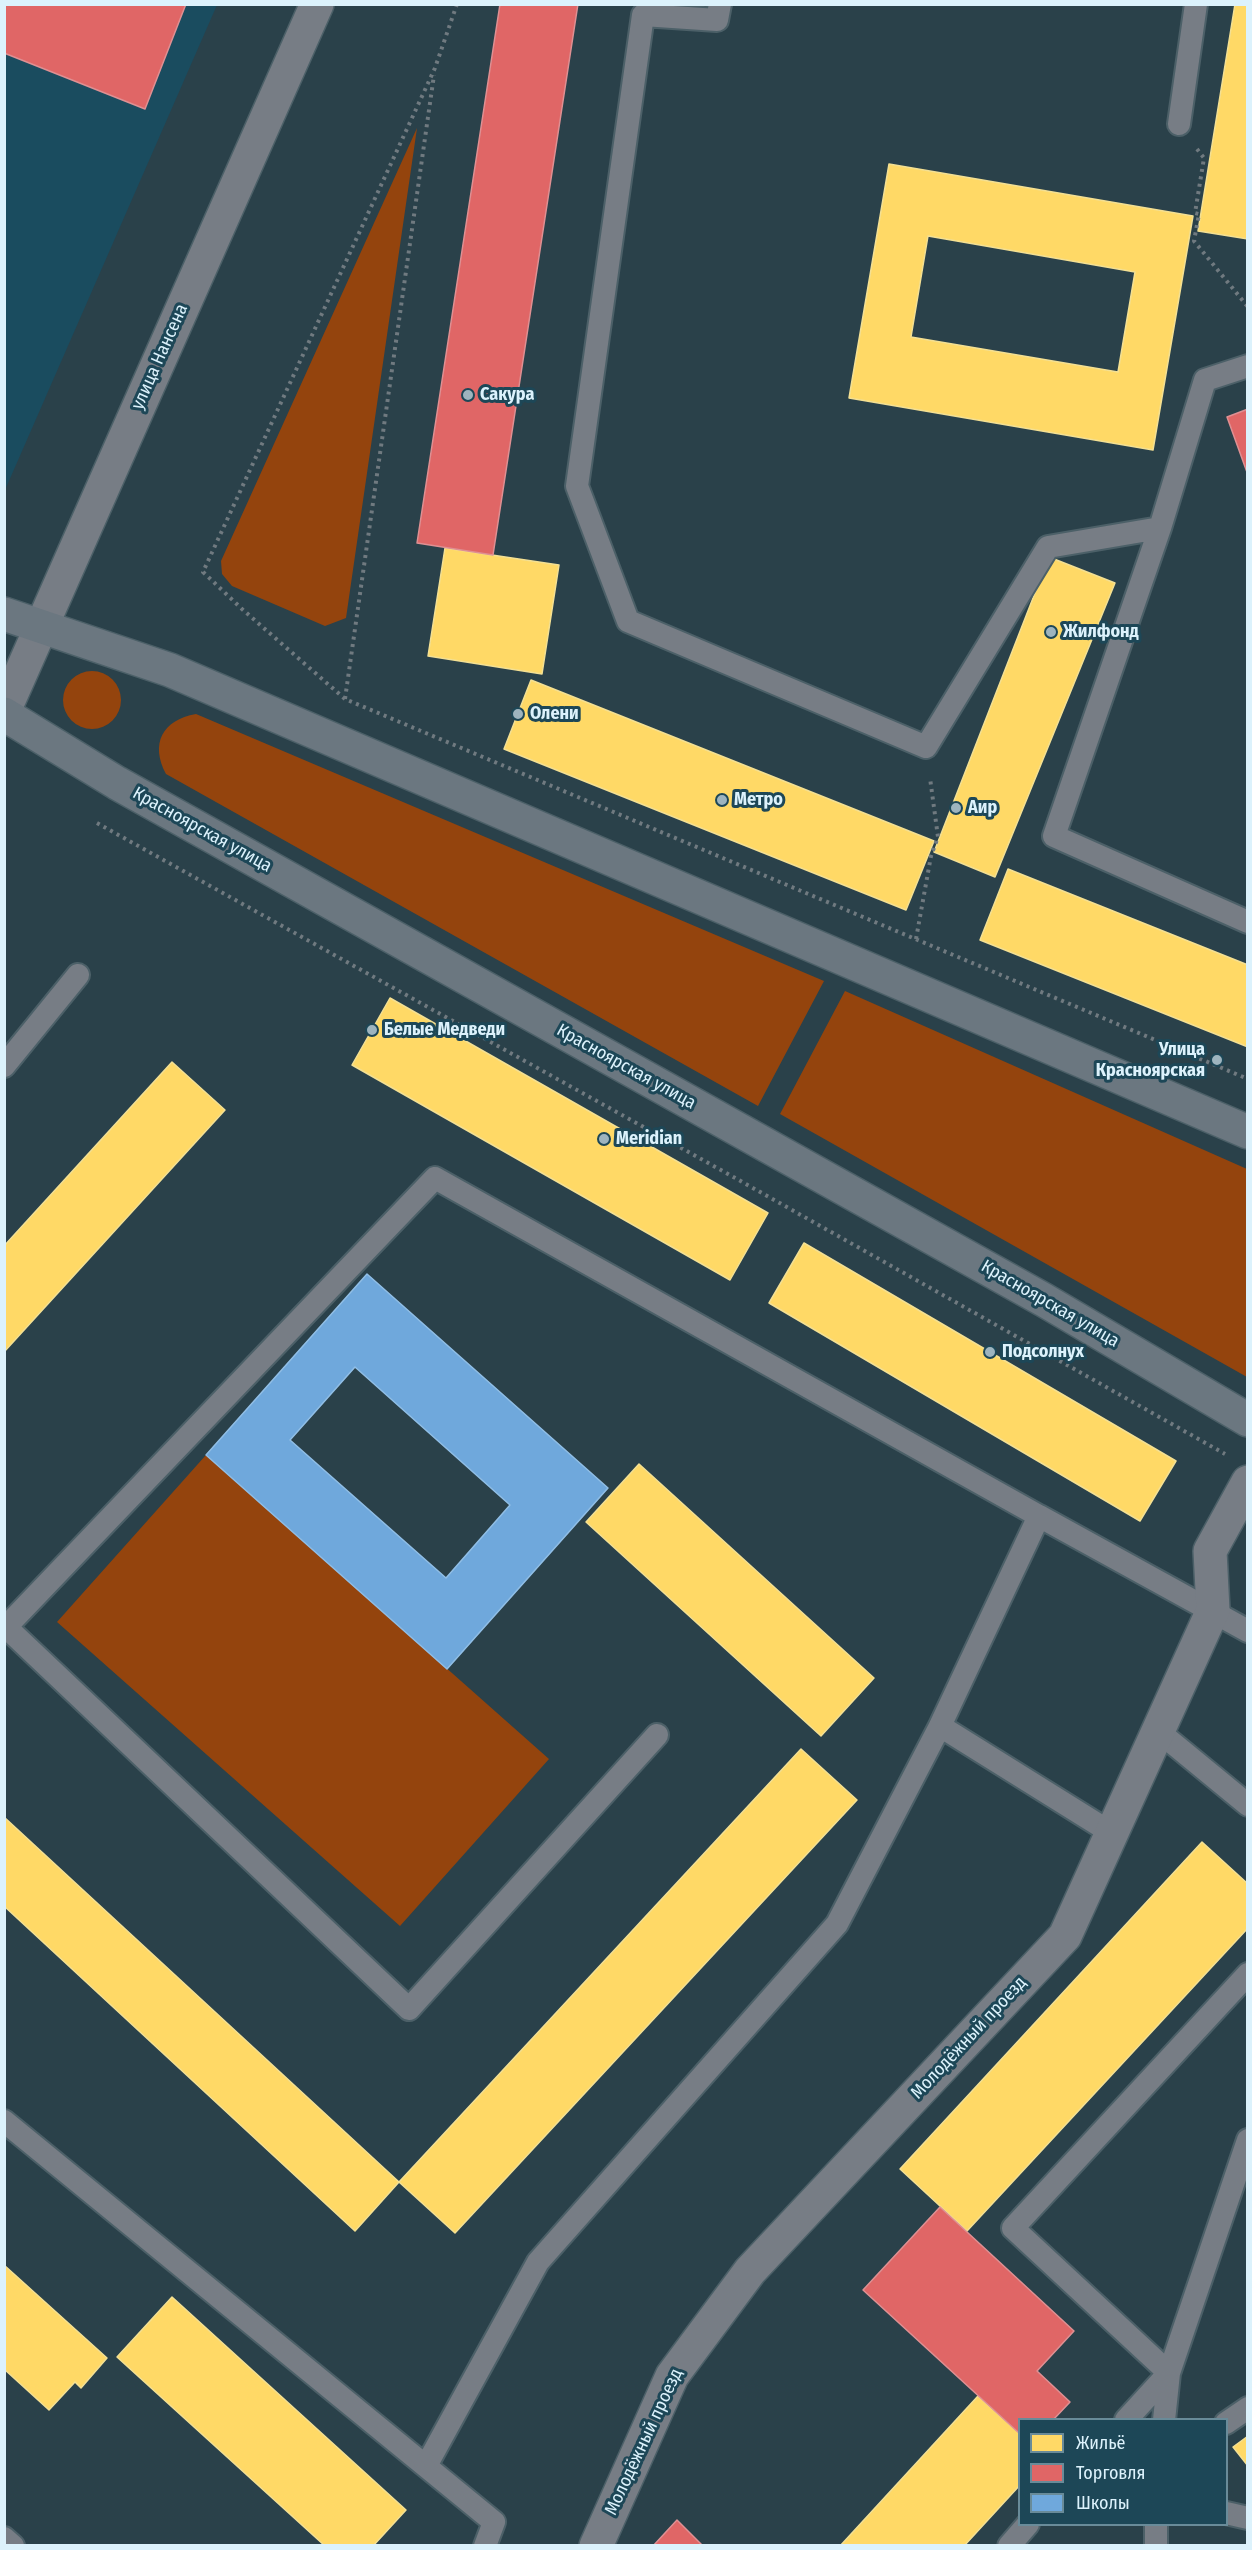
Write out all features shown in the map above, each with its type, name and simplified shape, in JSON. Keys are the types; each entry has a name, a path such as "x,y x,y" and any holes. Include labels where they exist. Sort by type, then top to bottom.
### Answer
{"main road":[{"path":"4,614 170,670 1248,1132"},
{"name":"Красноярская улица","path":"4,713 117,783 1044,1300 1248,1420"}],"street":[{"name":"улица Нансена","path":"4,713 317,4"},
{"name":"Молодёжный проезд","path":"596,2546 672,2376 750,2271 1065,1936 1110,1832 1213,1610 1210,1551 1248,1482"}],"lane":[{"path":"720,4 717,20 643,15 577,486 628,621 926,747 1048,547 1161,528"},
{"path":"1179,124 1196,4"},
{"path":"1248,366 1205,380 1161,528 1054,836 1248,922"},
{"path":"4,1066 78,975"},
{"path":"657,1735 409,2009 5,1627 435,1178 1039,1516 1248,1630"},
{"path":"426,2466 538,2262 837,1924 940,1726 1039,1516"},
{"path":"940,1726 1110,1832"},
{"path":"1158,1731 1248,1805"},
{"path":"1169,2373 1013,2228 1248,1974"},
{"path":"4,2121 494,2522 485,2546"},
{"path":"1164,2418 1169,2373 1248,2140"},
{"path":"1128,2418 1169,2373"},
{"path":"1228,2422 1248,2408"},
{"path":"1228,2513 1248,2518"},
{"path":"1009,2546 1026,2526"},
{"path":"1156,2526 1156,2546"},
{"path":"4,2538 13,2546"}],"path":[{"path":"457,4 435,68 203,572 345,699 1248,1079"},
{"path":"345,699 435,68"},
{"path":"1204,158 1195,213 1199,214 1194,241 1248,308"},
{"path":"916,939 931,856 938,837 926,747"},
{"path":"97,823 1227,1455"}],"shaded area":[{"path":"4,5 217,5 5,490 4,490"},
{"path":"417,128 346,618 325,626 232,586 222,574 221,561"},
{"path":"86,671 98,671 113,679 121,694 121,706 113,721 98,729 86,729 71,721 63,706 63,694 71,679"},
{"path":"196,714 824,981 758,1106 166,774 159,753 162,735 175,722"},
{"path":"845,991 1247,1169 1247,1377 780,1114"},
{"path":"206,1455 549,1759 400,1926 57,1622"}],"building: Жильё":[{"path":"1235,4 1248,4 1248,239 1198,231"},
{"path":"889,164 1193,216 1153,450 849,398","holes":["928,236 1135,272 1118,372 911,337"]},
{"path":"445,548 559,565 542,674 428,656"},
{"path":"1049,557 1115,583 995,877 934,852"},
{"path":"531,680 934,841 906,910 504,749"},
{"path":"1008,869 1248,965 1248,1047 980,940"},
{"path":"390,998 768,1213 730,1280 352,1065"},
{"path":"172,1062 225,1110 4,1352 4,1246"},
{"path":"804,1243 1176,1461 1140,1521 769,1303"},
{"path":"639,1464 874,1678 821,1736 586,1522"},
{"path":"801,1749 857,1800 455,2233 399,2182"},
{"path":"4,1817 399,2182 355,2231 4,1906"},
{"path":"1202,1842 1248,1884 1248,1928 967,2231 900,2169"},
{"path":"4,2265 107,2358 81,2388 75,2382 49,2410 4,2369"},
{"path":"172,2297 406,2510 373,2546 325,2546 117,2357"},
{"path":"978,2396 1018,2432 1018,2487 964,2546 840,2546"},
{"path":"1248,2436 1248,2466 1233,2447"}],"building: Торговля":[{"path":"4,4 186,4 145,109 4,53"},
{"path":"500,4 578,4 493,555 417,543"},
{"path":"1248,409 1248,475 1227,417"},
{"path":"940,2207 1074,2331 1037,2371 1070,2402 1055,2418 1018,2418 1018,2432 863,2290"},
{"path":"677,2520 703,2546 653,2546"}],"building: Школы":[{"path":"367,1274 608,1488 447,1669 206,1455","holes":["355,1367 510,1505 446,1578 290,1440"]}],"place":[{"name":"Сакура","path":"468,395"},
{"name":"Жилфонд","path":"1051,632"},
{"name":"Олени","path":"518,714"},
{"name":"Метро","path":"722,800"},
{"name":"Аир","path":"956,808"},
{"name":"Белые Медведи","path":"372,1030"},
{"name":"Улица Красноярская","path":"1217,1060"},
{"name":"Meridian","path":"604,1139"},
{"name":"Подсолнух","path":"990,1352"}]}
